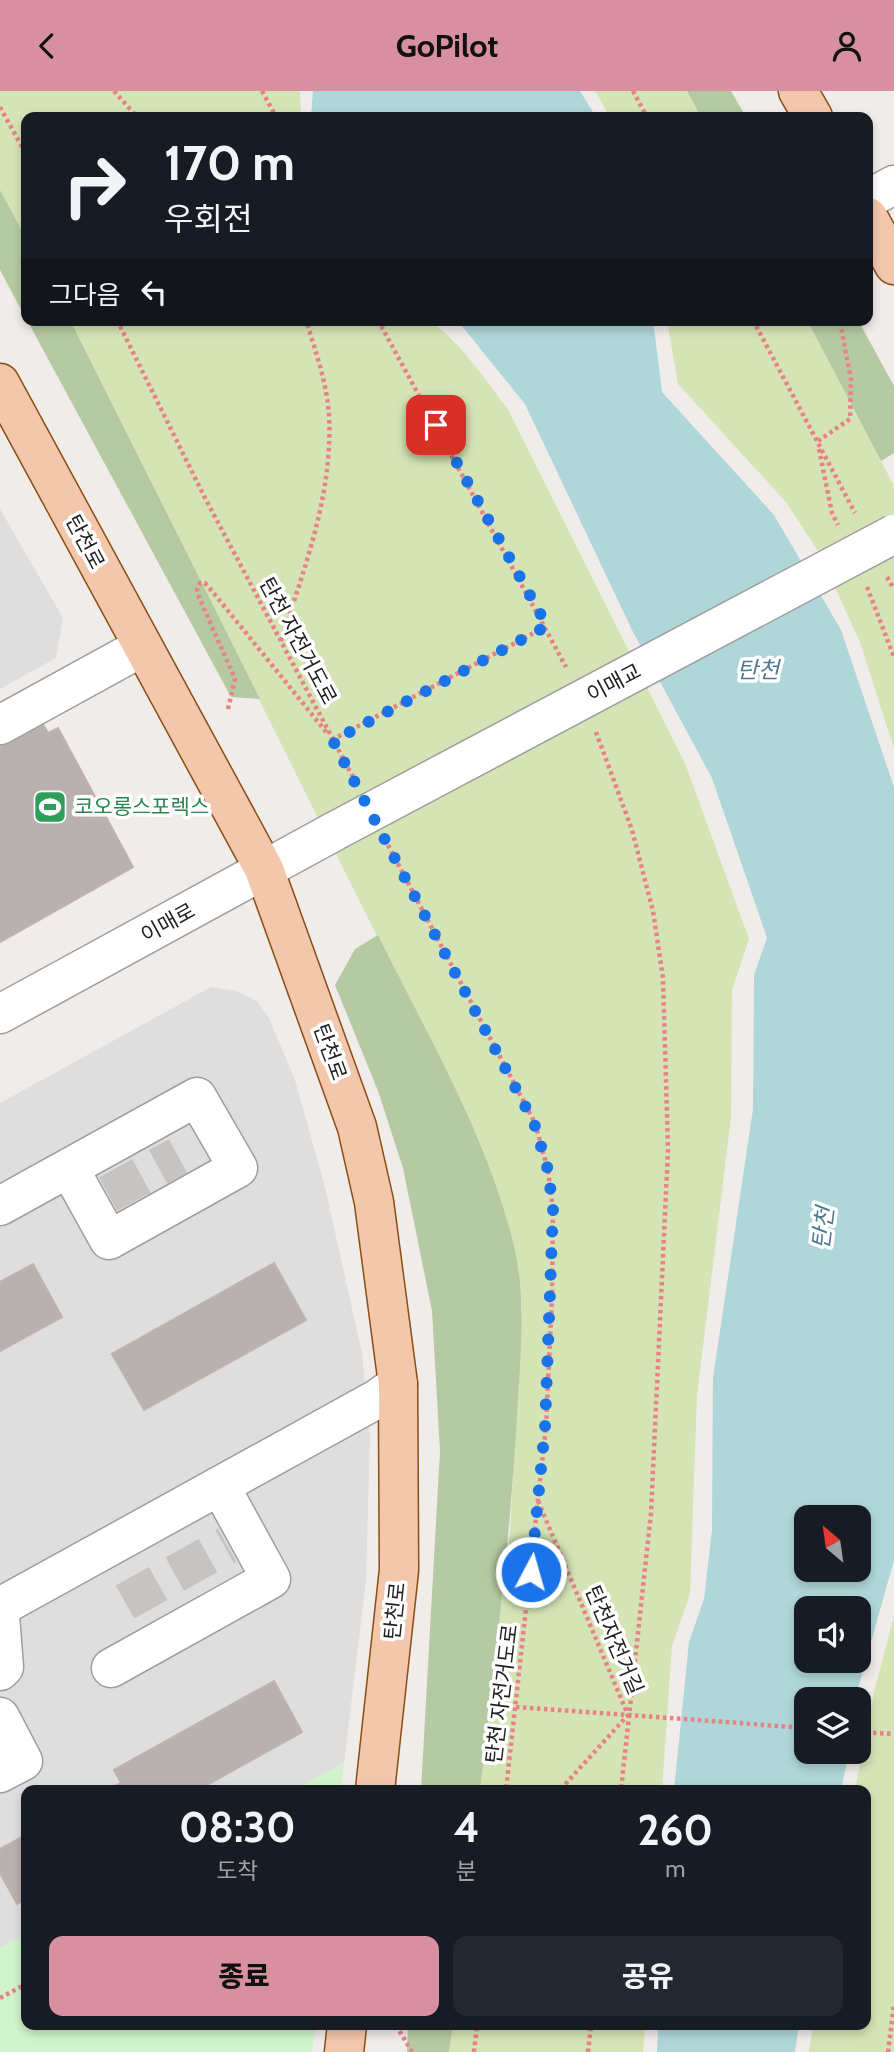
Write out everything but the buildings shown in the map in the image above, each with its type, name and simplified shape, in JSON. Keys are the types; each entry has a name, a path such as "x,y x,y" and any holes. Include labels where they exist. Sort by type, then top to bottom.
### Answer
{"main road":[{"path":"798,91 810,112"},
{"path":"873,226 894,265"},
{"name":"탄천로","path":"0,383 264,869 357,1127 374,1202 398,1384 399,1570 377,1785"},
{"path":"344,2052 346,2030"}],"street":[{"path":"873,196 894,185"},
{"name":"이매교","path":"335,831 894,534"},
{"path":"0,725 142,647"},
{"name":"이매로","path":"0,1014 335,831"},
{"path":"0,1206 197,1097 237,1168 109,1240 99,1200 69,1168"},
{"path":"0,1607 377,1399 398,1384"},
{"path":"111,1668 271,1579 237,1540 220,1486"},
{"path":"0,1616 4,1667 0,1671"},
{"path":"0,1773 23,1761 1,1719"}],"path":[{"path":"114,91 133,112"},
{"path":"262,91 273,112"},
{"path":"633,91 644,112"},
{"path":"0,107 21,145"},
{"name":"탄천 자전거도로","path":"120,326 359,790"},
{"path":"281,642 320,521 329,465 329,412 308,326"},
{"path":"381,326 547,626 570,675"},
{"path":"757,326 818,441 850,419 851,380 841,326"},
{"path":"228,709 235,679 199,597 197,589 200,583 205,583 212,591 333,741 547,626"},
{"path":"592,725 632,830 653,911 663,978 668,1150 651,1513 622,1785"},
{"name":"탄천 자전거도로","path":"385,839 534,1123 548,1170 553,1210 552,1298 545,1427 507,1785"},
{"name":"탄천자전거길","path":"538,1500 628,1715"},
{"name":"탄천자전거길","path":"516,1707 794,1727"},
{"name":"탄천자전거길","path":"565,1785 628,1715"},
{"path":"871,1732 894,1734"},
{"path":"0,1998 21,1987"},
{"path":"888,2052 894,2004"},
{"path":"399,2030 412,2052"},
{"path":"474,2052 476,2030"},
{"path":"588,2052 590,2030"}],"shaded area":[{"path":"0,509 63,618 56,658 0,689"},
{"path":"211,987 237,991 257,1001 269,1018 295,1080 325,1187 362,1353 370,1437 366,1581 344,1763 302,1785 21,1785 21,1937 0,1948 0,1103"}],"green space":[{"path":"0,91 300,91 301,112 21,112 21,229 0,190"},
{"path":"595,91 687,91 698,112 607,112"},
{"path":"687,91 731,91 743,112 698,112"},
{"path":"0,190 21,229 21,310 0,270"},
{"path":"30,326 73,326 260,699 231,697"},
{"path":"73,326 437,326 462,351 509,411 685,763 749,939 732,990 731,1118 697,1395 690,1594 672,1646 662,1785 481,1785 510,1532 522,1306 494,1185 467,1117"},
{"path":"668,326 810,326 894,486 894,749 860,642 818,551 786,502 678,384"},
{"path":"810,326 861,326 894,386 894,453 881,461"},
{"path":"378,935 455,1087 489,1165 503,1205 518,1267 522,1330 514,1462 502,1603 481,1785 421,1785 440,1451 432,1311 403,1168 378,1091 335,985 355,949"},
{"path":"894,1616 894,2052 809,2052 812,2030 871,2030 871,1785 856,1785 860,1764 871,1764 871,1708"},
{"path":"344,1763 342,1785 302,1785"},
{"path":"21,1937 21,2030 314,2030 312,2052 0,2052 0,1948"},
{"path":"408,2030 452,2030 449,2052 407,2052"},
{"path":"452,2030 645,2030 643,2052 449,2052"}],"water":[{"path":"313,91 580,91 593,112 311,112"},
{"name":"탄천","path":"462,326 654,326 662,392 774,515 841,630 894,787 894,1560 871,1642 871,1596 794,1596 794,1673 862,1673 858,1687 794,1687 794,1764 846,1764 842,1785 675,1785 689,1642 704,1599 712,1530 713,1378 753,1109 754,975 767,938 712,778 632,630 525,404"},
{"path":"658,2030 798,2030 795,2052 657,2052"}],"tunnel":[{"path":"108,1194 178,1156"},
{"path":"125,1602 227,1545"}],"place":[{"name":"코오롱스포렉스","path":"50,807"}],"route":[{"path":"436,425 547,626 333,741 534,1123 548,1170 553,1210 552,1298 545,1427 531,1572"}]}
